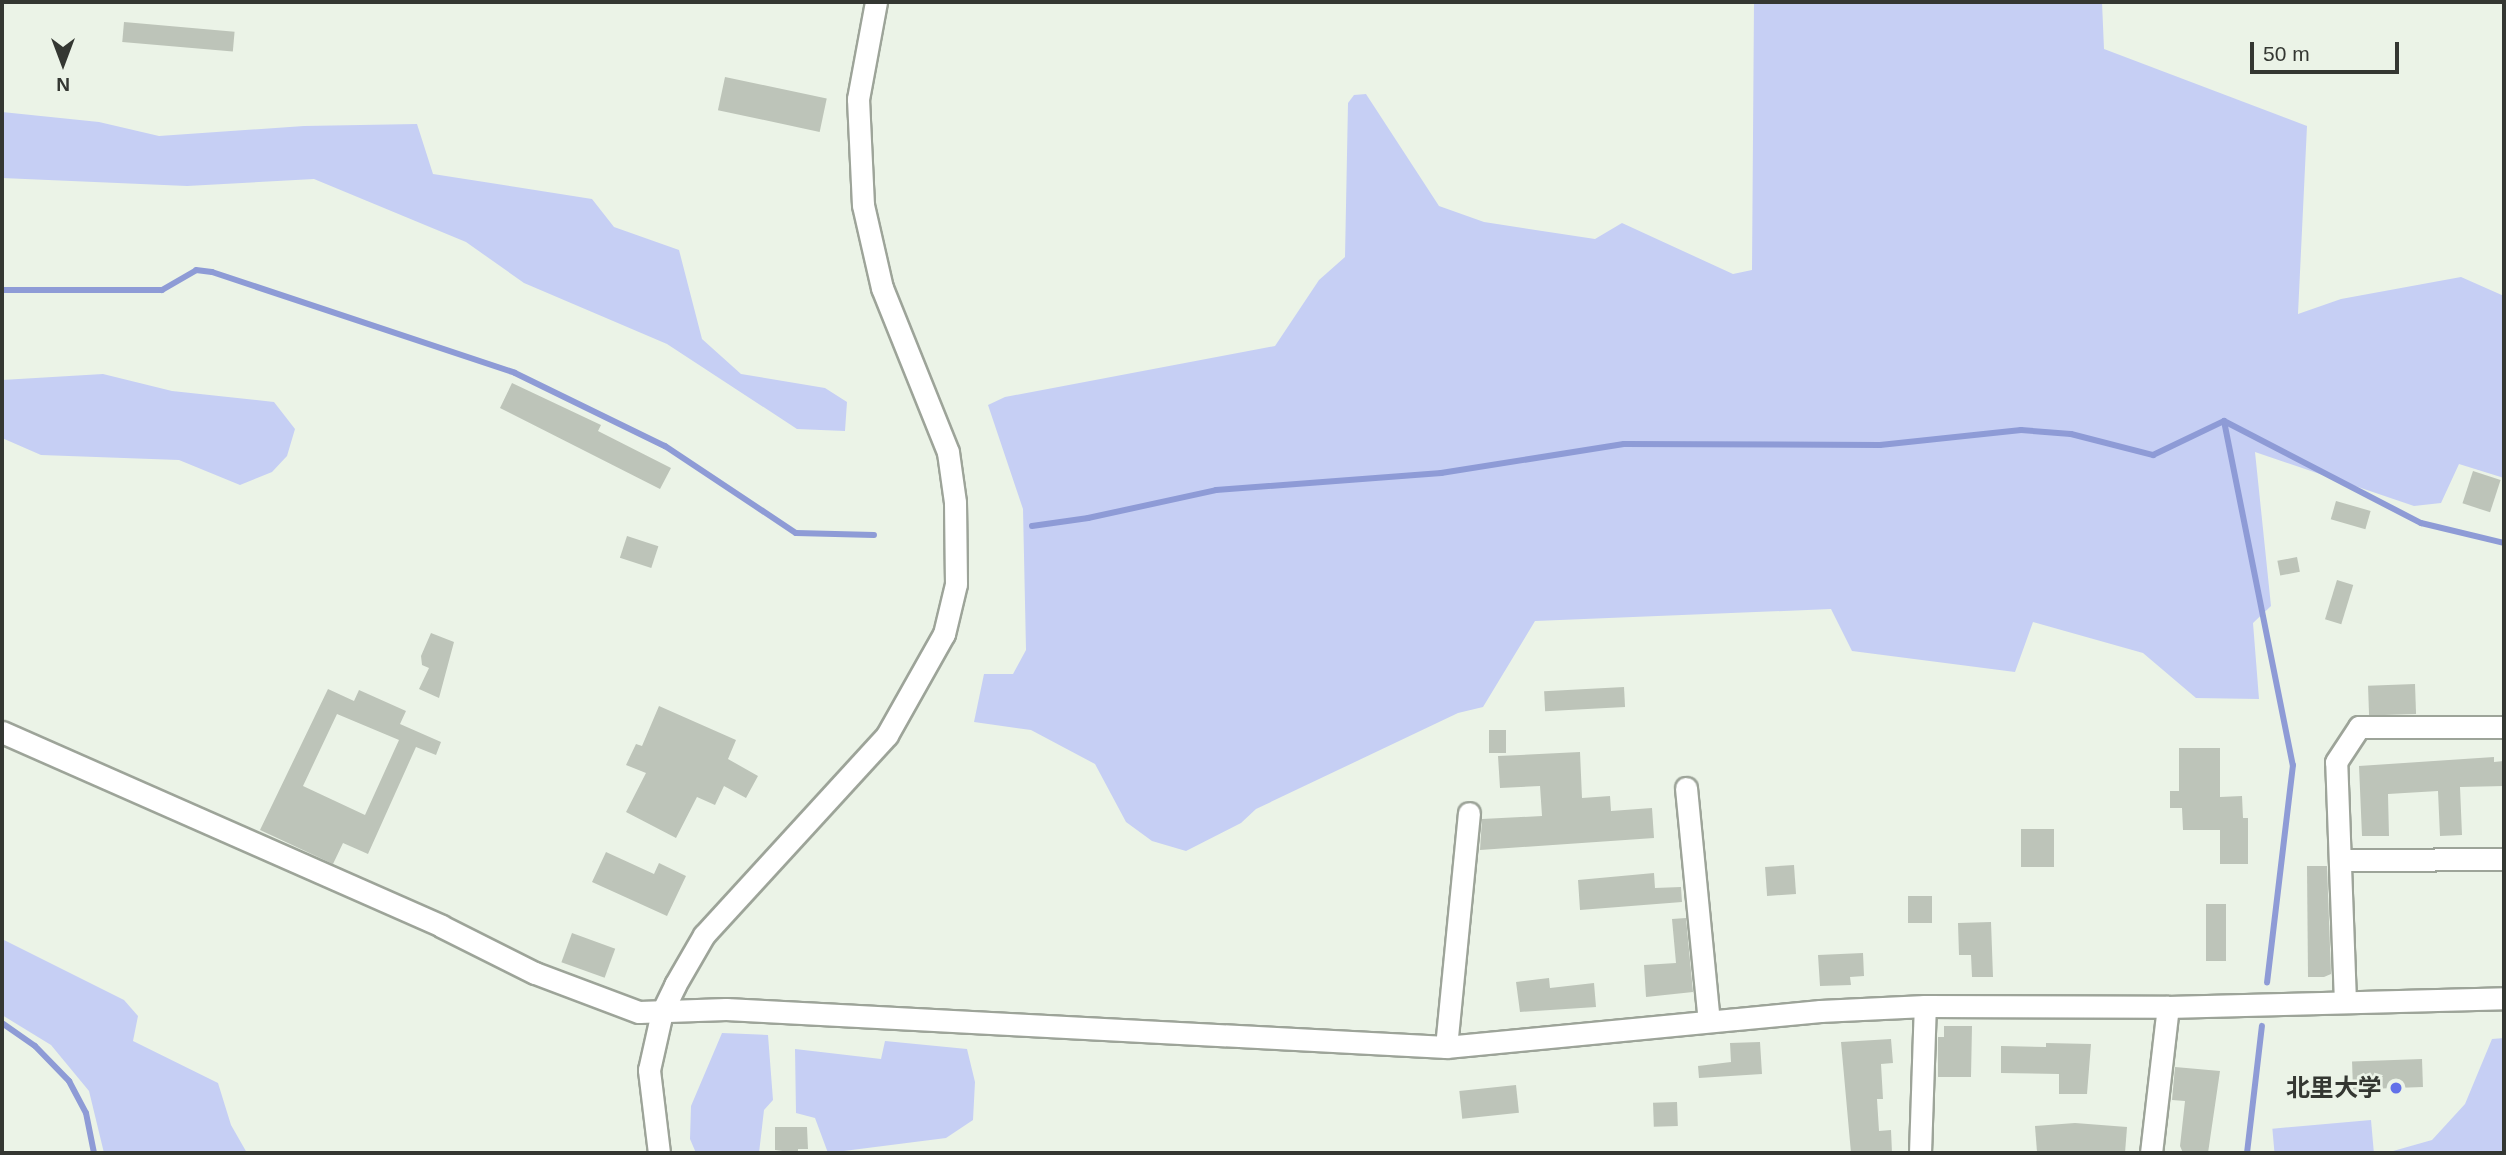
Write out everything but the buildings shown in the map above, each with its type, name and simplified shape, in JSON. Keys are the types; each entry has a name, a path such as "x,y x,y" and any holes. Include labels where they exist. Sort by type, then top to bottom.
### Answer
{"street":[{"path":"659,1153 650,1104 649,1070 662,1012 704,935 887,735 944,634 956,584 955,502 948,452 886,300 863,205 858,99 876,2"},
{"path":"2345,1002 2336,762 2359,727 2504,727"},
{"path":"2,732 441,926 535,973 639,1012 726,1009 1446,1047 1709,1021 1925,1006 2168,1007 2504,998"},
{"path":"1686,788 1709,1021"},
{"path":"1446,1047 1469,813"},
{"path":"2340,860 2504,859"},
{"path":"1920,1153 1925,1006"},
{"path":"2151,1153 2168,1007"}],"shaded area":[{"path":"1754,2 2102,2 2104,49 2307,126 2298,314 2341,299 2461,277 2504,296 2504,478 2459,464 2441,503 2414,506 2255,452 2271,606 2253,623 2259,699 2196,698 2143,653 2033,622 2015,672 1852,651 1831,609 1535,621 1483,707 1458,713 1256,809 1241,823 1186,851 1152,841 1126,822 1095,764 1031,730 974,722 984,674 1013,674 1026,650 1023,509 988,405 1005,397 1275,346 1319,280 1345,257 1348,103 1354,95 1366,94 1439,206 1484,222 1595,239 1622,223 1733,274 1752,270"},
{"path":"2,112 99,122 159,136 304,126 417,124 433,174 592,199 614,227 679,250 702,339 741,374 825,388 847,402 845,431 797,429 667,344 524,283 466,242 314,179 187,186 2,178"},
{"path":"103,374 172,391 274,402 295,429 287,456 272,472 240,485 179,460 41,455 2,438 2,380"},
{"path":"2,939 124,1000 138,1016 133,1041 218,1083 231,1125 247,1153 104,1153 89,1091 51,1045 2,1015"},
{"path":"722,1033 768,1035 773,1100 764,1110 759,1153 696,1153 690,1139 691,1106"},
{"path":"2504,1038 2504,1153 2386,1153 2432,1140 2465,1104 2492,1039"},
{"path":"885,1041 967,1049 975,1082 973,1120 946,1138 828,1153 815,1118 796,1113 795,1049 881,1059"},
{"path":"2371,1120 2374,1153 2275,1153 2272,1129"}],"waterway":[{"path":"2,290 162,290 196,270 212,272 515,373 665,446 796,533 874,535"},
{"path":"2224,421 2293,765 2267,982"},
{"path":"1032,526 1088,518 1216,490 1441,473 1624,444 1880,445 2021,430 2071,434 2153,455 2224,421 2421,523 2504,543"},
{"path":"2,1023 35,1046 69,1081 86,1113 94,1153"},
{"path":"2247,1153 2262,1026"}],"place":[{"name":"北里大学","path":"2396,1088"}]}
